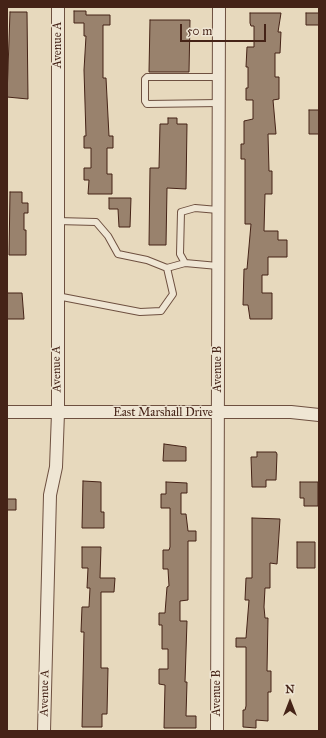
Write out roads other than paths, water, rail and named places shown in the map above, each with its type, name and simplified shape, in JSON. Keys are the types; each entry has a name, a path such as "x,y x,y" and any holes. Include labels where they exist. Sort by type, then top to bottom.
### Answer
{"street":[{"name":"Avenue A","path":"44,731 50,494 56,467 58,413 58,7"},
{"name":"Avenue B","path":"217,731 219,7"},
{"name":"East Marshall Drive","path":"7,412 291,412 319,415"}],"lane":[{"path":"218,77 147,77 145,80 145,101 147,104 218,103"},
{"path":"185,264 180,254 181,212 195,208 218,210"},
{"path":"57,221 96,222 108,236 118,254 147,260 168,268 185,264 218,266"},
{"path":"57,296 85,300 140,312 161,311 173,294 168,268"}]}
